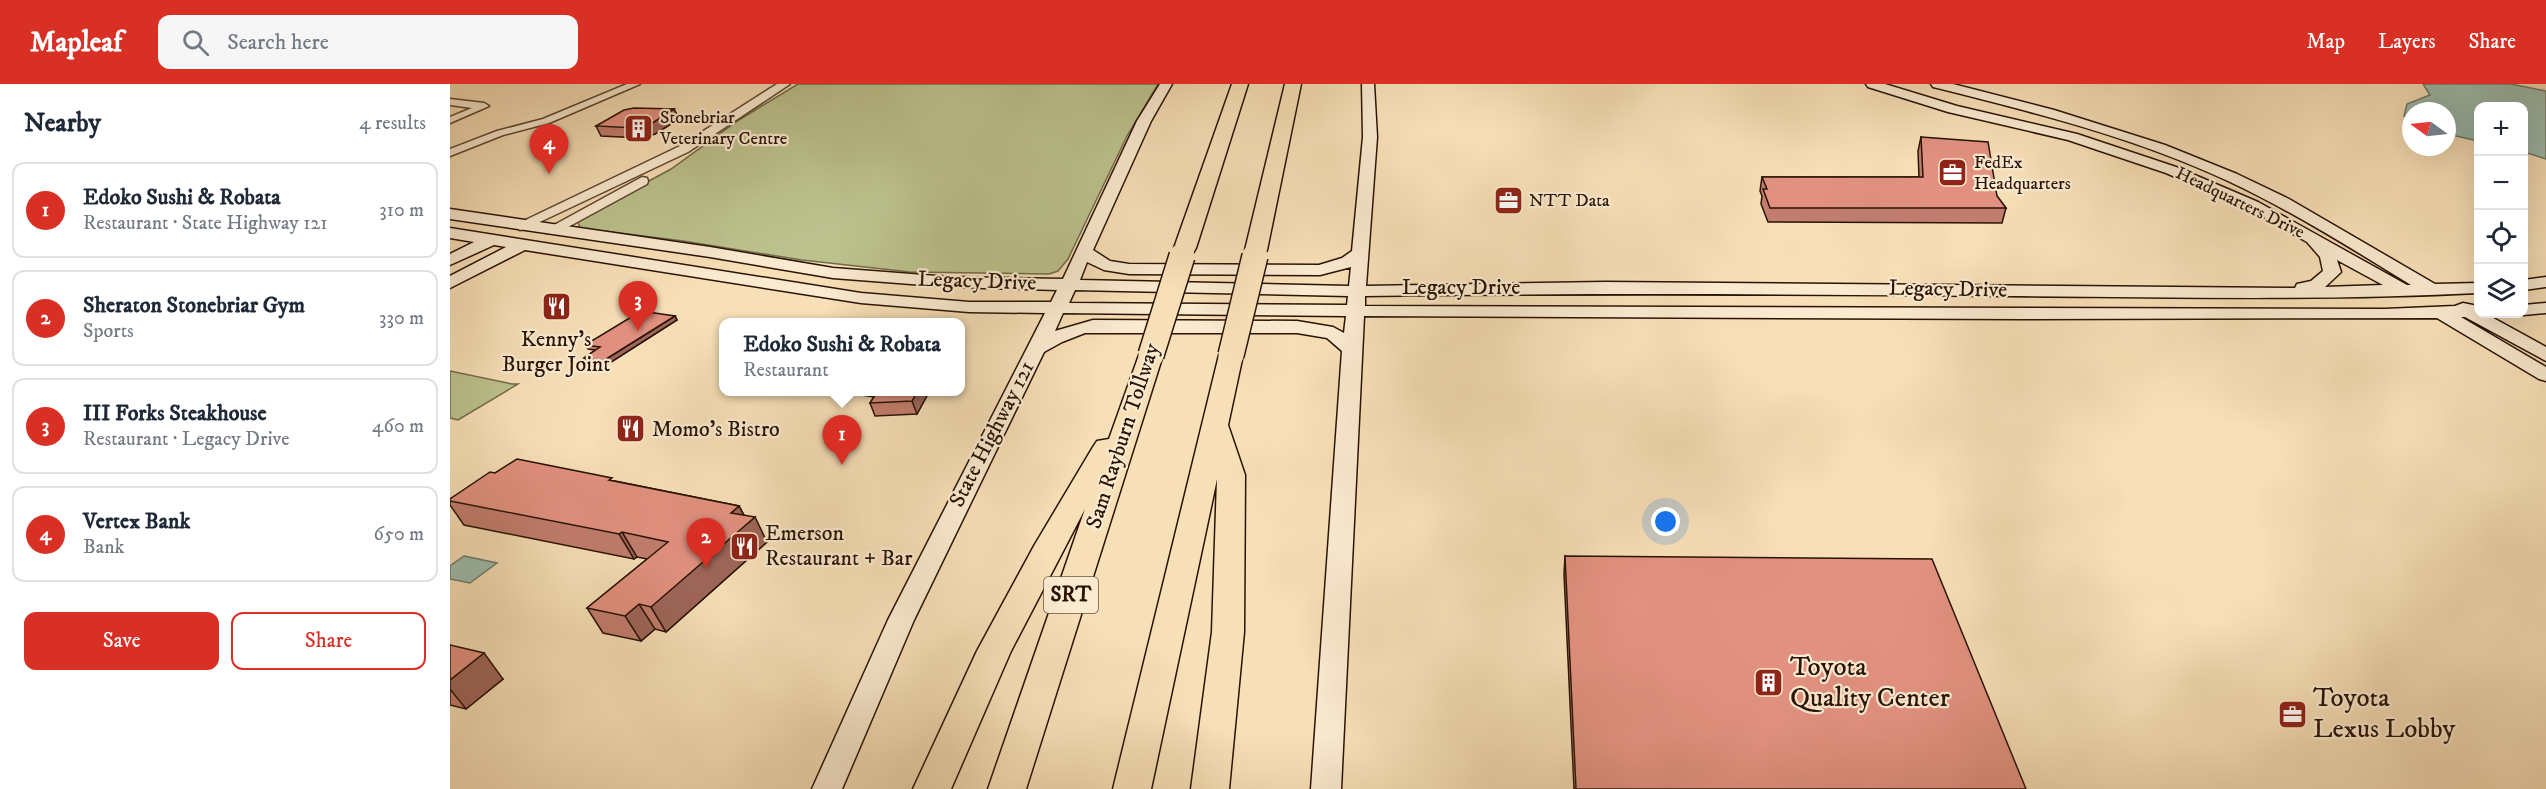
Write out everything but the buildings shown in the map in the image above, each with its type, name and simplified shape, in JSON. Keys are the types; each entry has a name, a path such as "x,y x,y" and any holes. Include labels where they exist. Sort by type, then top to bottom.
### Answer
{"highway":[{"name":"Sam Rayburn Tollway","path":"1007,789 1240,84"},
{"path":"1132,789 1293,84"},
{"path":"1280,146 1308,94"},
{"path":"932,789 994,651 1049,546 1134,402"},
{"path":"1210,789 1228,632 1231,475 1215,425"}],"main road":[{"name":"State Highway 121","path":"827,789 901,620 1069,284 1144,121 1166,84"},
{"path":"1326,789 1352,350 1371,137 1368,84"},
{"name":"Headquarters Drive","path":"1872,84 1953,109 2072,137 2171,170 2224,191 2541,366"},
{"name":"Headquarters Drive","path":"1937,84 2073,119 2173,152 2258,189 2390,263 2431,289 2474,311"},
{"path":"2112,150 2128,136"},
{"name":"Legacy Drive","path":"450,214 710,252 833,273 950,282 1357,291 1605,287 2280,293 2474,288"},
{"path":"450,260 520,226"},
{"path":"450,283 552,230"},
{"name":"Legacy Drive","path":"450,233 861,298 969,307 1356,311 2385,314 2474,311"},
{"path":"2280,293 2318,285 2332,272 2328,256 2311,237"},
{"path":"1084,250 1092,259 1103,265 1141,269 1320,270 1348,262 1362,252"},
{"path":"2528,284 2546,282"},
{"path":"2528,310 2546,308"},
{"path":"2385,314 2450,331 2541,366"},
{"name":"Headquarters Drive","path":"2483,318 2541,366"},
{"path":"1034,351 1053,338 1073,330 1093,326 1297,327 1333,333 1352,350"}],"street":[{"path":"450,163 635,84"},
{"path":"520,226 684,149 785,84"},
{"path":"450,102 484,106 450,120"},
{"path":"450,154 500,133 546,121"},
{"path":"552,230 646,179 669,164 684,149"},
{"path":"450,154 463,158"}],"green space":[{"path":"798,84 1158,84 1127,136 1068,259 1058,271 1049,274 910,272 802,260 683,241 580,228 578,222 590,213 671,169 739,120"},
{"path":"450,371 518,384 458,420 450,418"}],"shaded area":[{"path":"2423,84 2511,84 2546,91 2546,159 2528,153 2528,102 2474,102 2474,140 2456,136 2456,102 2412,102 2430,95"},
{"path":"464,556 497,563 470,583 450,579 450,566"}],"place":[{"name":"Stonebriar Veterinary Centre","path":"639,128"},
{"name":"FedEx Headquarters","path":"1953,173"},
{"name":"Vertex Bank","path":"549,174"},
{"name":"NTT Data","path":"1508,201"},
{"name":"Kenny's Burger Joint","path":"556,307"},
{"name":"III Forks Steakhouse","path":"638,331"},
{"name":"Momo's Bistro","path":"631,429"},
{"name":"Edoko Sushi & Robata","path":"842,465"},
{"name":"Emerson Restaurant + Bar","path":"744,546"},
{"name":"Sheraton Stonebriar Gym","path":"706,568"},
{"name":"Toyota Quality Center","path":"1769,683"},
{"name":"Toyota Lexus Lobby","path":"2292,714"}]}
